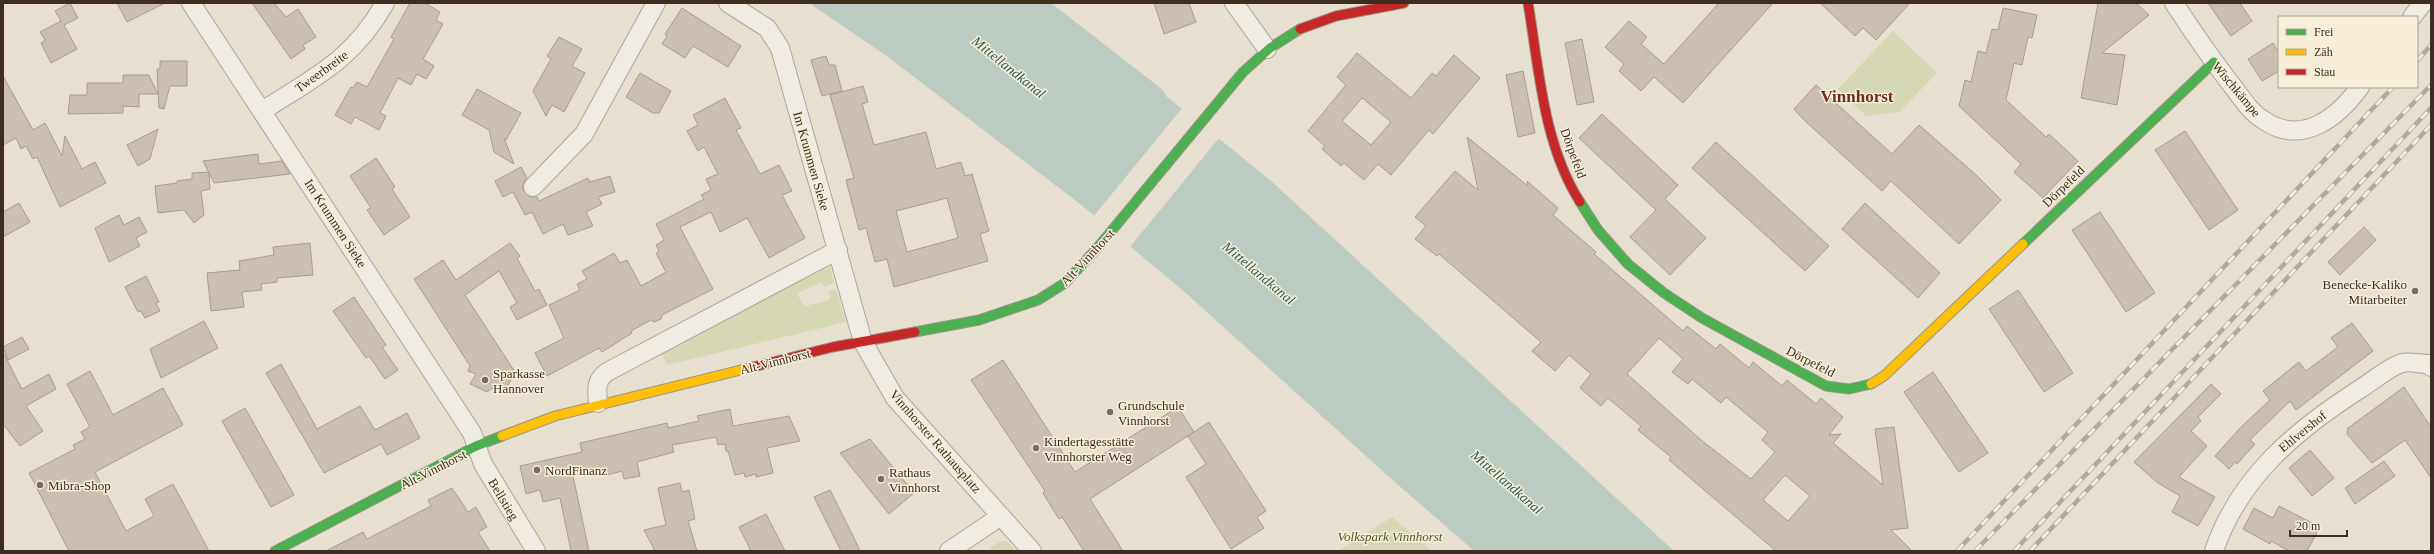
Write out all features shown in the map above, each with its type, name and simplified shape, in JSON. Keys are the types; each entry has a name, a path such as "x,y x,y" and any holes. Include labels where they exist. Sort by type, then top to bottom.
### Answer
{"street":[{"name":"Im Krummen Sieke","path":"191,3 460,414 472,433 476,446"},
{"name":"Tweerbreite","path":"262,112 337,63 359,43 385,3"},
{"path":"533,187 584,134 656,3"},
{"name":"Im Krummen Sieke","path":"728,3 767,28 780,48 863,342"},
{"path":"1234,3 1267,49"},
{"name":"Alt-Vinnhorst","path":"274,551 476,446 555,416 598,403 833,347 979,320 1031,303 1065,283 1099,246 1243,72 1267,49 1300,28 1332,19 1404,3"},
{"name":"Dörpefeld","path":"1528,3 1556,146 1583,209 1608,244 1634,271 1674,301 1826,386 1843,390 1857,390 1873,385 1884,376 2214,62"},
{"name":"Wischkämpe","path":"2174,3 2214,62 2245,103 2265,122 2286,129 2307,130 2328,120 2347,104 2359,88"},
{"path":"2413,16 2423,3"},
{"path":"598,403 596,386 599,378 607,372 838,250"},
{"name":"Vinnhorster Rathausplatz","path":"863,342 895,398 1032,551"},
{"name":"Ehlvershof","path":"2214,551 2220,532 2237,500 2255,475 2291,439 2333,407 2402,363 2429,364 2431,367"},
{"name":"Bellstieg","path":"476,446 483,464 536,551"},
{"path":"949,551 1002,516"}],"green space":[{"path":"1893,31 1937,73 1899,112 1866,116 1838,89"},
{"path":"830,266 834,283 825,287 821,282 797,294 805,307 831,298 828,292 836,289 846,322 667,365 661,351"},
{"name":"Volkspark Vinnhorst","path":"1392,517 1432,551 1338,551"},
{"path":"1002,541 1007,541 1016,551 993,551 990,547"}],"water":[{"name":"Mittellandkanal","path":"809,3 1051,3 1163,90 1166,96 1269,179 1674,551 1474,551 1388,476 1188,295 1080,204 888,57"}],"pier":[{"path":"1183,107 1220,137 1129,248 1093,217"}],"building":[{"path":"70,3 78,18 64,25 77,49 51,63 41,43 45,40 40,32 61,21 55,11"},
{"path":"117,3 165,3 127,22"},
{"path":"252,3 274,3 286,17 298,9 316,37 303,45 305,49 291,59"},
{"path":"410,3 425,3 440,12 436,20 443,24 423,59 434,66 426,79 417,74 411,85 398,78 380,113 386,116 379,130 355,117 351,124 335,115 351,87 353,88 357,82 367,87 394,39 391,37"},
{"path":"1154,3 1189,3 1196,22 1164,34"},
{"path":"1719,3 1773,3 1683,103 1654,77 1641,91 1619,71 1624,64 1605,47 1629,21 1647,37 1641,44 1664,64"},
{"path":"1820,3 1910,3 1876,40 1863,28 1855,36"},
{"path":"2098,3 2136,3 2149,15 2102,53 2125,55 2117,105 2081,98"},
{"path":"2208,3 2240,3 2252,21 2231,36"},
{"path":"682,8 741,46 728,67 693,46 685,58 662,44 667,36 665,34"},
{"path":"2003,8 2037,15 2032,38 2028,37 2022,65 2014,63 2006,100 2046,137 2049,134 2078,161 2043,198 2014,172 2021,164 1959,106 1965,80 1971,82 1978,51 1986,53 1992,29 1998,30"},
{"path":"559,37 582,49 572,66 585,73 564,112 552,105 546,116 533,91 551,59 547,56"},
{"path":"1582,39 1594,102 1577,105 1565,43"},
{"path":"2273,43 2278,51 2278,72 2262,81 2248,59"},
{"path":"1357,53 1411,98 1432,73 1436,76 1454,55 1480,78 1433,134 1429,130 1391,175 1378,164 1364,180 1344,163 1341,166 1322,149 1325,146 1308,131 1346,85 1337,77","holes":["1362,98 1391,122 1371,145 1342,121"]},
{"path":"826,56 829,65 835,65 842,91 822,96 811,60"},
{"path":"160,61 187,61 187,86 170,86 164,109 159,108 157,69 160,69"},
{"path":"1523,71 1535,133 1518,137 1506,75"},
{"path":"640,73 671,91 659,113 653,113 626,97"},
{"path":"123,75 149,75 158,94 139,94 139,107 123,106 123,113 68,114 70,95 87,95 87,83 123,83"},
{"path":"3,76 33,130 45,123 62,156 65,136 82,169 95,162 106,183 60,207 37,157 33,159 26,146 21,149 16,138 3,145"},
{"path":"1816,85 1892,154 1919,125 1974,173 2001,200 1959,244 1891,181 1882,191 1794,109"},
{"path":"863,86 868,102 862,104 874,145 926,132 936,169 961,162 965,176 972,174 989,231 980,234 988,261 894,287 887,259 875,262 866,228 859,230 846,180 854,178 830,95","holes":["947,198 958,238 907,252 896,211"]},
{"path":"477,89 521,113 506,140 504,138 514,164 494,152 489,130 462,115"},
{"path":"725,98 741,128 736,130 760,174 779,165 792,191 782,195 805,238 769,258 747,218 720,232 711,212 680,227 713,289 662,315 661,319 654,322 651,320 631,331 632,333 602,352 599,348 547,376 535,353 564,338 549,305 580,290 577,284 587,279 582,271 614,253 620,263 627,260 641,286 666,272 656,253 659,251 656,245 664,240 656,224 704,199 701,195 711,190 706,179 718,174 704,147 698,151 687,131 698,125 693,115"},
{"path":"1602,114 1678,185 1665,199 1706,238 1670,275 1630,237 1656,210 1579,138"},
{"path":"158,129 150,159 138,166 127,145"},
{"path":"2185,131 2238,210 2209,230 2155,150"},
{"path":"1467,137 1528,186 1527,181 1558,208 1553,215 1596,252 1594,254 1683,331 1687,326 1716,349 1720,344 1749,368 1753,362 1782,386 1787,380 1816,404 1821,398 1843,417 1829,435 1841,434 1833,443 1883,485 1875,429 1894,427 1908,528 1891,530 1912,551 1776,551 1669,460 1671,457 1638,430 1641,426 1608,398 1601,406 1580,388 1591,374 1569,355 1555,371 1532,351 1541,342 1439,254 1437,256 1415,239 1426,226 1415,217 1455,171 1478,190","holes":["1659,338 1683,359 1672,372 1688,384 1692,379 1721,403 1726,397 1768,432 1762,440 1775,452 1751,479 1701,440 1627,374","1785,475 1810,496 1788,521 1763,500"]},
{"path":"1716,142 1829,246 1805,271 1692,168"},
{"path":"258,154 259,164 282,161 290,174 214,183 203,161"},
{"path":"376,158 395,187 392,189 410,217 384,235 367,210 371,208 350,176"},
{"path":"521,167 527,178 523,184 523,190 530,197 537,197 539,201 588,178 590,182 610,176 615,192 598,197 602,204 586,212 593,226 568,235 563,224 543,234 532,212 525,215 513,192 503,197 495,181"},
{"path":"209,172 210,189 201,191 204,215 194,223 184,210 158,213 155,186 192,179 192,173"},
{"path":"19,203 30,222 3,237 3,212"},
{"path":"1865,203 1940,273 1918,298 1842,229"},
{"path":"2100,212 2155,293 2126,312 2072,230"},
{"path":"119,215 124,225 139,217 147,232 136,238 140,246 109,262 95,228"},
{"path":"2364,227 2376,240 2340,275 2328,262"},
{"path":"310,243 313,275 277,278 277,282 261,284 262,290 242,292 244,307 211,311 207,273 240,270 239,261 274,255 273,247"},
{"path":"510,243 520,256 517,258 535,291 539,289 547,305 517,320 510,307 517,303 499,271 465,295 515,372 504,393 494,387 487,392 470,384 476,374 468,371 470,366 414,279 443,260 456,280"},
{"path":"146,276 159,302 156,303 160,311 145,318 141,311 138,312 125,287"},
{"path":"2018,290 2073,373 2044,392 1989,309"},
{"path":"354,297 386,345 382,347 398,370 385,379 369,356 366,358 333,311"},
{"path":"204,321 218,348 161,378 150,349"},
{"path":"2352,323 2373,351 2296,410 2290,401 2250,440 2255,444 2237,464 2235,462 2229,469 2215,456 2241,427 2270,400 2263,391 2299,362 2306,371 2338,347 2331,338"},
{"path":"22,337 29,349 8,360 3,347"},
{"path":"3,352 22,389 49,374 56,389 26,406 43,431 20,446 3,424"},
{"path":"1003,360 1075,472 1178,407 1194,432 1090,499 1123,551 1084,551 1062,517 1059,519 1043,493 1045,491 971,380"},
{"path":"281,364 317,429 360,406 375,430 407,413 420,438 387,455 381,444 324,473 266,373"},
{"path":"90,371 113,415 163,388 183,425 95,472 126,531 154,516 145,499 173,484 209,551 69,551 29,473 75,449 73,445 85,439 81,432 90,427 67,384"},
{"path":"1933,372 1988,453 1959,472 1904,392"},
{"path":"2211,384 2221,394 2198,417 2201,421 2191,431 2207,446 2179,477 2215,497 2198,526 2172,512 2180,496 2158,483 2134,462"},
{"path":"2404,387 2431,427 2431,478 2405,440 2372,463 2347,434 2348,428"},
{"path":"245,408 294,495 271,507 222,421"},
{"path":"730,409 733,426 789,416 800,441 767,448 773,473 756,477 756,474 745,477 744,473 735,475 725,444 718,445 716,437 672,445 674,452 637,462 640,476 624,479 622,471 607,475 605,468 573,476 589,551 571,551 560,498 543,502 540,490 526,494 520,466 582,452 580,443 667,423 668,428 699,421 697,416"},
{"path":"1209,422 1266,511 1257,517 1264,528 1231,549 1186,477 1206,464 1188,436"},
{"name":"Rathaus Vinnhorst","path":"870,439 914,493 889,514 840,453"},
{"path":"2310,450 2334,478 2312,496 2289,468"},
{"path":"2384,461 2395,476 2355,504 2345,488"},
{"path":"680,483 682,492 689,490 695,519 688,521 697,551 655,551 644,530 666,525 658,488"},
{"path":"452,488 468,512 476,507 487,527 478,532 490,551 326,551 363,532 367,539 431,506 428,500"},
{"path":"830,490 860,551 841,551 814,497"},
{"path":"2279,506 2320,527 2307,551 2289,551 2271,541 2270,544 2243,529 2254,508 2273,518"},
{"path":"766,514 785,551 751,551 739,527"}],"railway":[{"path":"2418,60 2431,45"},
{"path":"1975,551 2431,85"},
{"path":"1957,551 2392,88"},
{"path":"2014,551 2431,108"},
{"path":"2030,551 2431,125"}],"traffic: fast":[{"path":"915,332 979,320 1038,300 1065,283 1099,246 1243,72 1270,48 1300,29"},
{"path":"2023,244 2214,62"},
{"path":"1580,202 1598,230 1628,264 1664,293 1702,318 1826,386 1849,389 1871,384"},
{"path":"275,551 476,446 502,436"}],"traffic: slow":[{"path":"1871,384 1884,376 2023,244"},
{"path":"502,436 555,416 753,367"}],"traffic: jam":[{"path":"1300,29 1336,16 1404,3"},
{"path":"1528,3 1544,105 1550,131 1558,156 1580,202"},
{"path":"753,367 833,347 915,332"}],"place":[{"name":"Benecke-Kaliko Mitarbeiter","path":"2415,291"},
{"name":"Sparkasse Hannover","path":"485,380"},
{"name":"Grundschule Vinnhorst","path":"1110,412"},
{"name":"Kindertagesstätte Vinnhorster Weg","path":"1036,448"},
{"name":"NordFinanz","path":"537,470"},
{"name":"Rathaus Vinnhorst","path":"881,479"},
{"name":"Mibra-Shop","path":"40,485"}],"district":[{"name":"Vinnhorst","path":"1857,96"}]}
